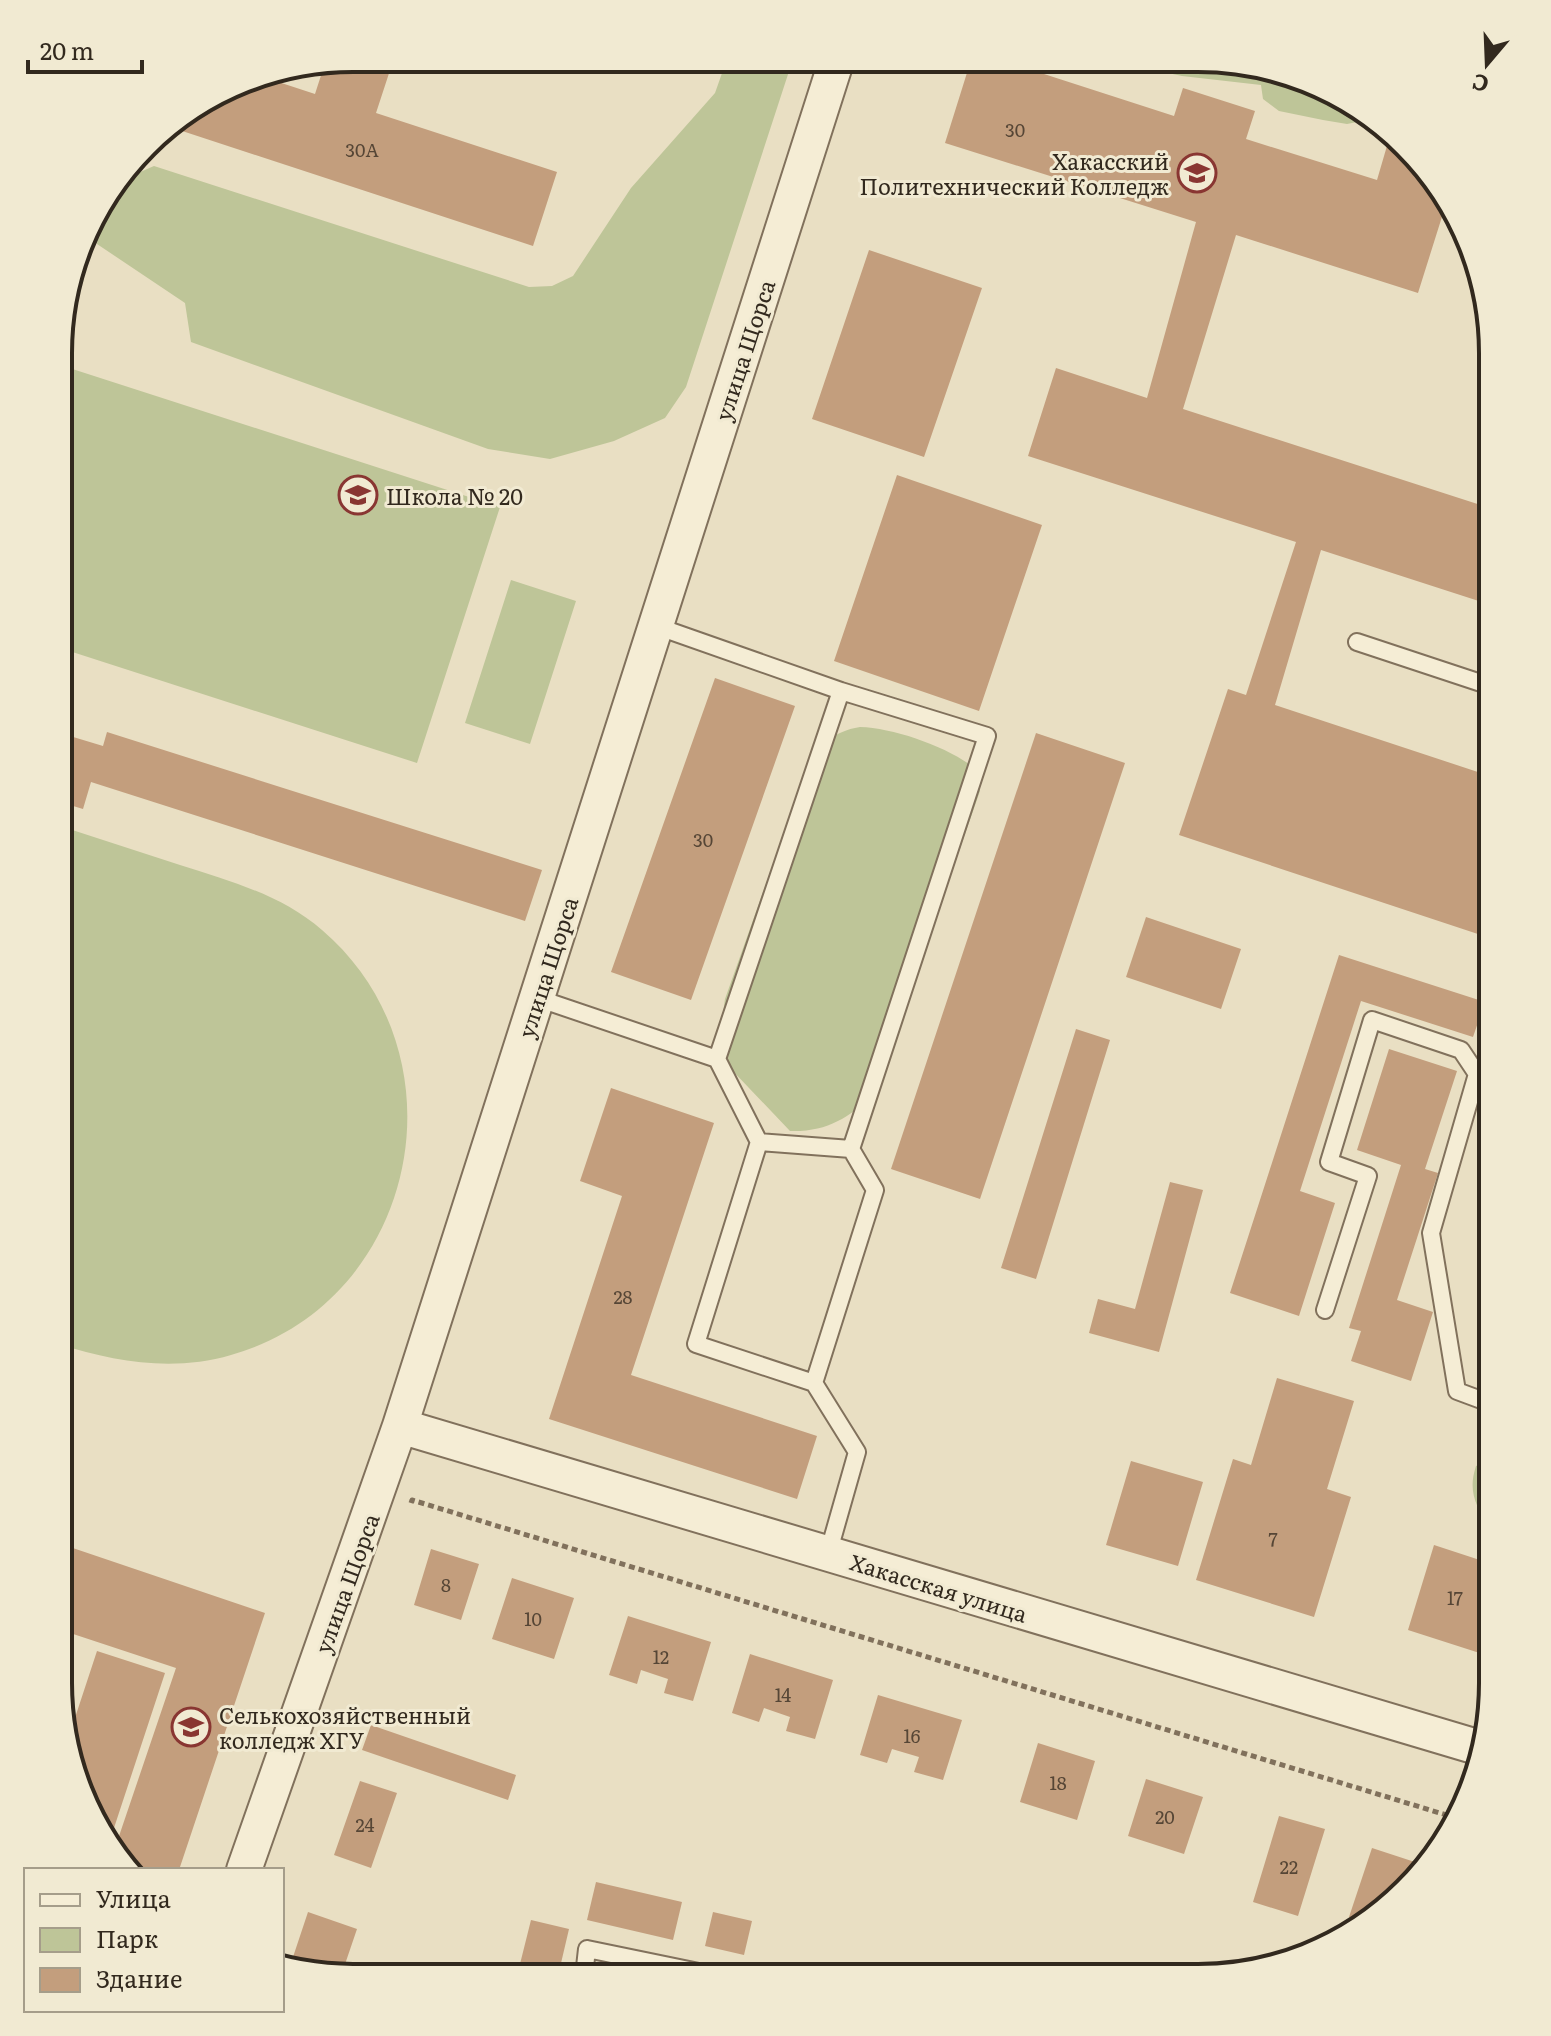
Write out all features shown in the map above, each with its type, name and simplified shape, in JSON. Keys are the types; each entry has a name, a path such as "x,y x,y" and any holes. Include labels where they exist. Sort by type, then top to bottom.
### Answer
{"street":[{"name":"улица Щорса","path":"245,1868 400,1426 833,72"},
{"name":"Хакасская улица","path":"400,1426 1472,1745"}],"lane":[{"path":"656,626 841,691 987,736 851,1149 875,1190 814,1383"},
{"path":"1357,642 1479,682"},
{"path":"717,1059 841,691"},
{"path":"537,998 717,1059 759,1142 696,1344 814,1383 857,1452 828,1554"},
{"path":"1325,1310 1368,1176 1329,1162 1372,1020 1461,1050 1477,1074 1431,1233 1457,1391 1478,1399"},
{"path":"759,1142 851,1149"},
{"path":"585,1964 587,1949 660,1964"}],"path":[{"path":"408,1513 412,1500 1446,1815"}],"green space":[{"path":"789,72 686,387 665,418 614,441 550,459 488,449 191,342 185,303 97,244 98,235 119,197 136,174 154,166 529,287 552,286 573,276 631,188 715,93 722,73"},
{"path":"1164,72 1252,77 1305,93 1358,122 1347,124 1279,111 1263,99 1261,85"},
{"path":"72,369 500,507 417,763 72,652"},
{"path":"511,580 576,601 530,744 465,723"},
{"path":"860,727 906,735 953,754 977,770 980,791 874,1095 836,1122 815,1129 790,1131 729,1067 720,1034 725,999 807,768 823,746 835,736"},
{"path":"72,830 236,883 290,907 322,930 368,982 396,1042 407,1106 402,1170 381,1230 345,1284 295,1327 231,1355 209,1360 166,1364 101,1356 72,1348"},
{"path":"1478,1465 1478,1507 1473,1492"}],"building":[{"path":"967,72 1045,72 1174,116 1183,88 1255,111 1246,139 1377,180 1387,146 1432,197 1442,215 1418,293 1236,235 1183,409 1479,504 1479,601 1321,550 1275,705 1479,772 1479,934 1179,835 1228,689 1246,695 1296,542 1028,456 1056,368 1147,398 1196,222 945,143"},
{"path":"389,73 376,113 557,172 533,246 181,131 229,101 280,82 315,94 322,74"},
{"path":"869,250 982,288 924,457 812,419"},
{"path":"897,475 1042,525 979,711 834,661"},
{"path":"715,678 795,706 691,1000 611,972"},
{"path":"107,732 542,870 525,921 91,782 83,809 72,806 72,737 103,746"},
{"path":"1036,733 1125,763 980,1199 891,1169"},
{"path":"1146,917 1241,949 1221,1009 1126,977"},
{"path":"1339,955 1479,1000 1479,1021 1473,1037 1361,1001 1300,1191 1335,1203 1299,1316 1230,1293"},
{"path":"1076,1029 1110,1040 1036,1279 1001,1268"},
{"path":"1389,1049 1457,1071 1425,1169 1438,1173 1397,1300 1433,1312 1411,1381 1351,1361 1361,1331 1349,1328 1401,1165 1357,1150"},
{"path":"611,1088 714,1123 631,1375 817,1436 797,1499 549,1419 622,1196 580,1181"},
{"path":"1170,1182 1203,1190 1159,1352 1089,1333 1098,1299 1135,1309"},
{"path":"1277,1378 1354,1401 1327,1489 1351,1497 1314,1617 1196,1580 1233,1459 1251,1465"},
{"path":"1131,1461 1203,1482 1178,1566 1106,1545"},
{"path":"1434,1545 1478,1559 1478,1653 1408,1630"},
{"name":"Селькохозяйственный колледж ХГУ","path":"72,1548 265,1613 180,1868 142,1868 118,1838 176,1668 72,1634"},
{"path":"431,1549 479,1564 461,1620 414,1605"},
{"path":"512,1578 574,1598 554,1659 492,1639"},
{"path":"628,1616 711,1642 693,1701 664,1693 668,1679 641,1670 637,1684 609,1675"},
{"path":"97,1651 165,1673 114,1829 93,1790 74,1720"},
{"path":"750,1654 833,1680 815,1739 786,1731 790,1717 764,1708 759,1722 732,1713"},
{"path":"878,1695 962,1720 943,1780 914,1772 919,1757 892,1749 887,1763 860,1755"},
{"path":"371,1725 516,1775 508,1800 362,1750"},
{"path":"1038,1743 1095,1761 1077,1820 1020,1802"},
{"path":"1146,1779 1203,1797 1184,1854 1128,1836"},
{"path":"360,1781 397,1793 371,1868 334,1855"},
{"path":"1279,1816 1325,1829 1298,1916 1253,1902"},
{"path":"1372,1848 1414,1862 1369,1906 1352,1918 1349,1917"},
{"path":"596,1882 682,1902 673,1940 587,1920"},
{"path":"308,1912 357,1929 345,1964 293,1957"},
{"path":"713,1912 752,1921 744,1955 705,1946"},
{"path":"531,1920 569,1929 561,1964 520,1964"}],"place":[{"name":"Хакасский Политехнический Колледж","path":"1197,173"},
{"name":"Школа № 20","path":"358,495"},
{"name":"Селькохозяйственный колледж ХГУ","path":"191,1727"}]}
